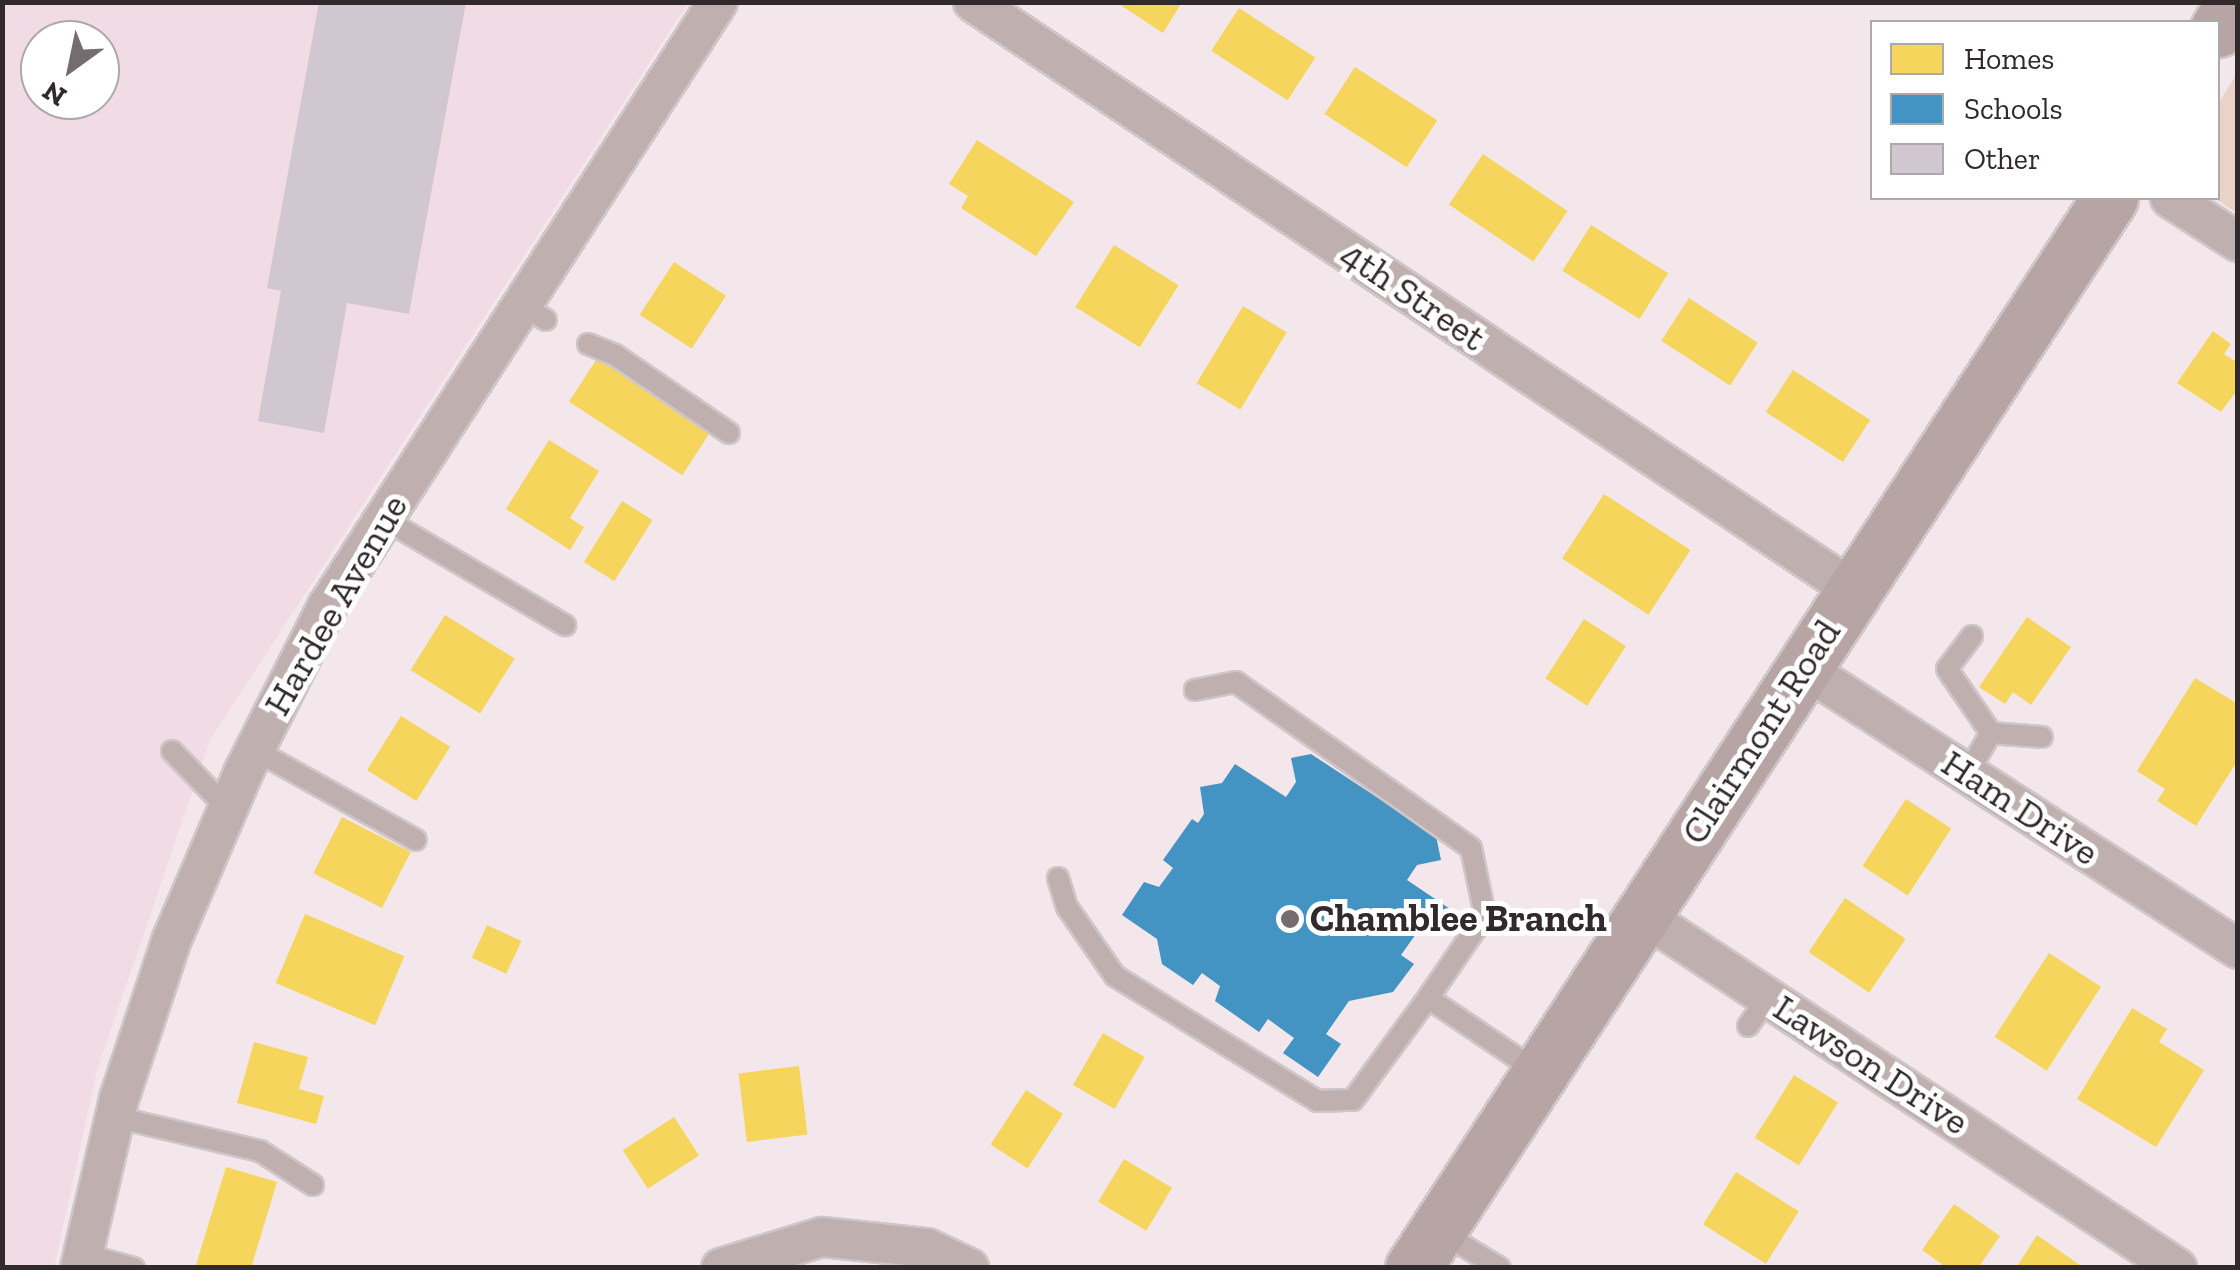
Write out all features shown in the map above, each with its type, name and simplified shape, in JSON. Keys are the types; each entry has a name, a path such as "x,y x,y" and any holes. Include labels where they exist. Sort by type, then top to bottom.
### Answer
{"main road":[{"path":"2220,25 2234,2"},
{"name":"Clairmont Road","path":"1425,1249 2109,200"}],"street":[{"name":"Hardee Avenue","path":"82,1261 116,1116 172,940 254,750 327,607 384,519 534,312 718,2"},
{"name":"4th Street","path":"973,2 1852,589"},
{"path":"2173,200 2238,242"},
{"name":"Ham Drive","path":"1802,667 2238,949"},
{"name":"Lawson Drive","path":"1644,916 1758,1012 2097,1214 2176,1268"},
{"path":"721,1268 822,1238 927,1248 969,1268"}],"lane":[{"path":"588,344 615,355 729,433"},
{"path":"384,519 565,624"},
{"path":"1972,636 1947,669 1991,734"},
{"path":"1058,878 1067,906 1114,976 1317,1102 1353,1100 1428,998 1485,915 1470,848 1236,682 1194,690"},
{"path":"1991,734 2042,736"},
{"path":"1967,774 1991,734"},
{"path":"254,750 416,840"},
{"path":"172,751 228,808"},
{"path":"1428,998 1540,1073"},
{"path":"116,1116 260,1152 312,1186"},
{"path":"1425,1249 1500,1268"},
{"path":"82,1261 134,1268"}],"shaded area":[{"path":"2,3 688,3 210,740 97,1070 54,1268 2,1267"},
{"path":"2237,73 2237,213 2217,200 2220,101"}],"building: Homes":[{"path":"1116,2 1182,2 1163,33"},
{"path":"1239,8 1315,58 1288,100 1211,51"},
{"path":"1355,67 1437,120 1407,167 1325,114"},
{"path":"977,140 1074,202 1036,256 961,208 968,196 949,184"},
{"path":"1483,154 1568,211 1533,262 1449,205"},
{"path":"1591,225 1668,273 1640,319 1562,271"},
{"path":"1114,245 1178,285 1140,347 1075,307"},
{"path":"674,262 726,296 692,349 640,315"},
{"path":"1689,298 1758,343 1730,385 1661,341"},
{"path":"1243,306 1287,332 1240,409 1197,383"},
{"path":"2213,331 2231,344 2224,354 2238,363 2238,389 2221,412 2177,383"},
{"path":"600,354 713,428 682,475 569,402"},
{"path":"1793,370 1870,420 1843,462 1766,412"},
{"path":"549,440 599,471 570,518 584,527 570,550 506,509"},
{"path":"1604,494 1690,550 1648,615 1562,559"},
{"path":"622,501 653,520 614,581 584,562"},
{"path":"445,615 515,658 480,714 411,670"},
{"path":"2027,617 2071,647 2031,705 2013,692 2005,704 1979,687"},
{"path":"1584,619 1626,646 1587,706 1545,679"},
{"path":"2195,678 2238,704 2238,760 2196,826 2157,801 2165,789 2137,771"},
{"path":"401,716 450,747 416,801 367,770"},
{"path":"1906,799 1951,828 1908,896 1862,866"},
{"path":"342,817 411,852 382,908 313,873"},
{"path":"1845,898 1906,939 1869,993 1809,952"},
{"path":"305,914 404,956 375,1025 276,983"},
{"path":"487,925 521,941 506,974 472,958"},
{"path":"2049,953 2101,987 2047,1071 1995,1037"},
{"path":"2132,1008 2167,1029 2159,1042 2204,1070 2156,1147 2077,1099"},
{"path":"1103,1033 1145,1057 1115,1109 1073,1085"},
{"path":"254,1042 308,1057 299,1089 324,1096 316,1124 237,1103"},
{"path":"799,1066 807,1134 747,1142 738,1073"},
{"path":"1794,1075 1838,1103 1799,1165 1755,1138"},
{"path":"1026,1090 1063,1114 1027,1168 991,1145"},
{"path":"674,1117 699,1156 648,1189 623,1150"},
{"path":"1124,1159 1172,1188 1146,1231 1098,1202"},
{"path":"226,1167 277,1182 251,1268 195,1268"},
{"path":"1736,1172 1799,1211 1766,1264 1703,1225"},
{"path":"1954,1204 2000,1236 1978,1268 1947,1268 1922,1250"},
{"path":"2037,1235 2084,1268 2016,1268"}],"building: Schools":[{"name":"Chamblee Branch","path":"1311,754 1436,836 1441,860 1417,865 1407,880 1456,913 1444,931 1423,924 1401,955 1414,964 1393,992 1349,1001 1326,1034 1341,1044 1318,1077 1283,1053 1294,1038 1268,1019 1259,1032 1215,1001 1220,986 1202,973 1193,985 1162,964 1157,939 1122,915 1144,882 1159,887 1173,868 1163,860 1192,819 1198,823 1204,814 1200,787 1222,783 1235,764 1286,797 1296,782 1291,758"}],"building: Other":[{"path":"319,2 466,2 409,314 347,303 324,433 258,421 281,291 267,288"}],"place":[{"name":"Chamblee Branch","path":"1290,919"}]}
